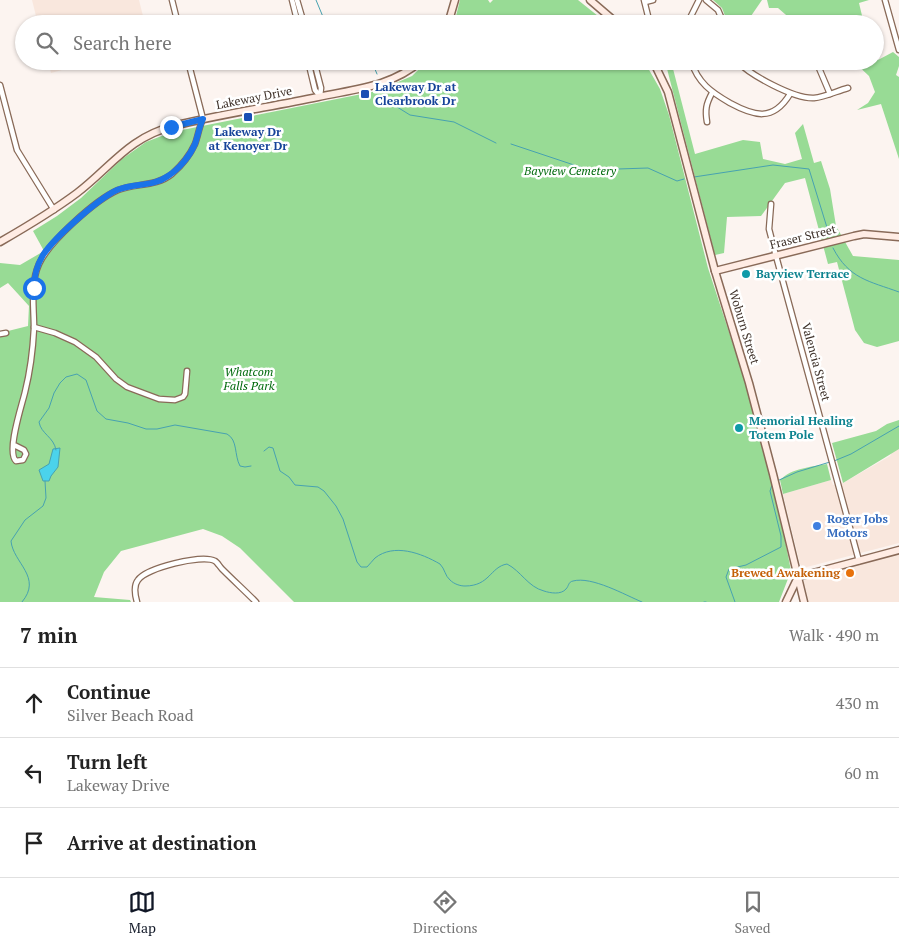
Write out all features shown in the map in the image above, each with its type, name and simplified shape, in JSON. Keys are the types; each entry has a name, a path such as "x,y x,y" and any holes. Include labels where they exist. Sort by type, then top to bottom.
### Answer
{"street":[{"path":"172,0 176,15"},
{"path":"292,0 296,15"},
{"path":"297,0 301,15"},
{"path":"451,15 455,0"},
{"path":"590,0 608,15"},
{"path":"648,15 644,1 653,0"},
{"path":"692,15 699,0"},
{"path":"706,0 718,10 720,15"},
{"path":"885,0 899,50"},
{"path":"14,445 26,390 34,327 34,277 39,263 46,251 79,217 115,192 130,187 156,183 172,173 191,151 203,119 190,70"},
{"path":"310,70 315,90 320,96"},
{"path":"316,70 321,88 320,96"},
{"name":"Lakeway Drive","path":"0,242 54,210 79,192 117,156 135,143 162,130 203,119 371,87 389,81 410,70"},
{"name":"Woburn Street","path":"657,70 668,92 714,271 748,380 804,602"},
{"path":"695,70 697,76 712,93 746,111 762,114 768,113 781,106 790,94"},
{"path":"746,70 790,94 812,98 848,88"},
{"path":"820,70 830,94"},
{"path":"0,85 17,150 54,210"},
{"path":"707,122 706,103 712,93"},
{"name":"Valencia Street","path":"771,204 770,230 776,256 859,561"},
{"name":"Fraser Street","path":"714,271 864,234 899,237"},
{"path":"34,327 55,333 74,342 96,357 122,384 154,398 175,400 183,398 185,394 186,371"},
{"path":"0,334 6,333"},
{"path":"786,602 798,577 899,550"},
{"path":"137,602 135,588 138,580 146,572 178,563 204,559 215,561 254,601"}],"shaded area":[{"path":"32,0 139,0 143,15 36,15"},
{"path":"50,70 62,70 51,73"},
{"path":"899,438 899,543 803,568 800,564 783,494 831,480 833,485 843,483 890,456"},
{"path":"899,554 899,602 808,602 803,583 805,579"}],"green space":[{"path":"460,0 488,0 490,3 493,0 578,0 597,15 456,15"},
{"path":"713,0 762,0 752,15 725,15 722,8"},
{"path":"767,0 869,0 859,3 862,15 786,15 778,8 769,8"},
{"path":"893,52 899,57 896,75 899,77 899,159 881,104 857,110 868,103 875,92 869,76 863,70 884,70 884,57"},
{"name":"Whatcom Falls Park","path":"418,70 649,70 660,89 669,115 708,268 746,384 768,467 791,571 779,602 294,602 240,548 222,536 203,529 121,551 104,572 94,597 130,600 131,602 0,602 0,333 28,326 29,306 8,283 0,288 0,263 20,265 44,251 33,231 81,198 122,159 146,142 172,132 377,91 412,76"},
{"path":"667,70 673,70 695,154 743,140 760,142 763,159 785,164 802,159 795,133 803,124 814,163 821,161 830,189 836,226 853,256 899,260 899,341 877,347 864,343 855,330 837,262 828,264 805,178 785,183 761,216 727,217 724,253 715,255"},
{"path":"899,420 899,449 843,483 832,443 876,431 887,424"},
{"path":"827,464 831,480 783,494 780,480 785,476 802,469"}],"water":[{"path":"60,448 58,467 49,481 43,481 39,470 49,464 53,449"}],"waterway":[{"path":"316,0 322,15"},
{"path":"375,70 377,74"},
{"path":"381,97 410,115 454,122 496,143"},
{"path":"511,144 601,174 609,172"},
{"path":"694,177 773,165 809,169 829,234"},
{"path":"618,169 648,168 677,181 684,179"},
{"path":"833,248 839,258 853,273 861,278 899,292"},
{"path":"56,450 53,442 42,430 39,422 49,408 60,383 66,377 77,374 86,380 97,411 106,419 146,429 157,429 175,425 227,434 233,440 240,466 251,466"},
{"path":"834,461 851,454 899,426"},
{"path":"264,451 269,447 273,448 280,471 289,477 295,485 318,487 324,491 336,506 343,519 357,562 361,567 367,567 375,558 382,554 399,550 408,551 440,564 448,578 453,583 461,586 480,583 501,566 507,564 533,586 546,592 564,591 569,583 581,580 608,587 642,602"},
{"path":"777,481 797,472 830,462"},
{"path":"22,602 28,593 28,578 13,549 11,541 25,520 43,506 46,498 45,481"},
{"path":"735,602 726,577 729,569 746,565 781,547 781,536 770,491 772,485"}],"place":[{"name":"Lakeway Dr at Clearbrook Dr","path":"365,94"},
{"name":"Lakeway Dr at Kenoyer Dr","path":"248,117"},
{"name":"Bayview Terrace","path":"746,274"},
{"name":"Memorial Healing Totem Pole","path":"739,428"},
{"name":"Roger Jobs Motors","path":"817,526"},
{"name":"Brewed Awakening","path":"850,573"}],"route":[{"path":"34,288 34,277 43,255 70,226 79,217 118,190 156,183 167,178 191,151 203,119 171,127"}],"park label":[{"name":"Bayview Cemetery","path":"570,171"}]}
